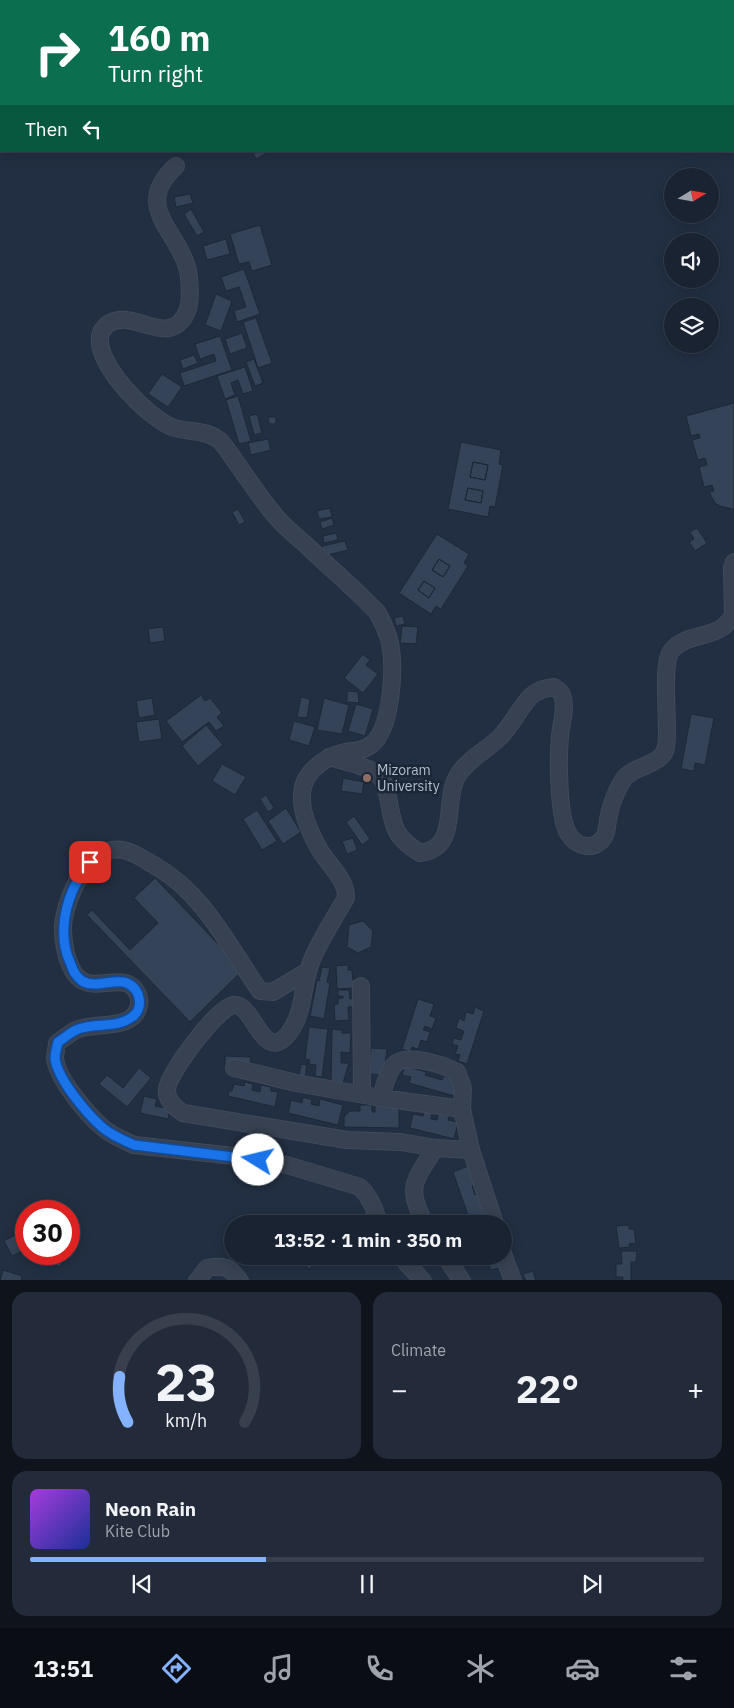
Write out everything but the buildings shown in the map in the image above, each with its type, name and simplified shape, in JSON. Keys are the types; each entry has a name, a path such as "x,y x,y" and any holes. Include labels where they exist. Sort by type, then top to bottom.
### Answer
{"street":[{"path":"176,166 169,172 161,188 157,197 157,206 163,224 175,239 187,265 190,294 186,314 175,327 170,329 118,320 104,328 100,334 100,343 116,377 136,402 160,421 172,427 201,432 220,441 278,519 377,612 385,627 392,665 391,689 384,725 370,746 358,751 343,752 329,757 312,771 304,782 302,798 311,832 321,852 341,881 346,898 312,960 301,1008 296,1021 288,1035 269,1042 262,1036 244,1008 235,1005 226,1007 219,1013 171,1077 167,1089 168,1099 174,1107 183,1113 338,1138 401,1142 435,1148 471,1150"},
{"path":"329,757 376,772 384,782 390,812 398,834 407,844 420,853 432,852 442,842 448,827 452,790 458,776 468,764 504,734 531,697 543,688 554,687 562,694 564,705 560,739 561,806 566,830 573,842 585,847 596,844 605,836 609,813 622,780 628,774 658,759 666,750 668,731 666,664 670,650 682,642 712,633 724,626 733,616 732,568 734,562"},
{"path":"308,971 273,992 260,990 196,898 183,886 170,875 122,850 106,852 90,862 72,891 63,926 66,954 76,976 83,981 92,984 126,983 134,988 140,1003 133,1017 125,1021 78,1029 58,1042 55,1058 60,1076 84,1107 103,1127 119,1139 134,1145 243,1157 287,1165 360,1187 373,1204 376,1215"},
{"path":"361,986 362,1094"},
{"path":"381,1098 394,1065 400,1060 423,1061 457,1072 463,1088 462,1108 471,1150 493,1215"},
{"path":"234,1068 296,1083 381,1098 462,1108"},
{"path":"420,1215 413,1193 417,1179 435,1148"},
{"path":"409,1265 423,1280"},
{"path":"451,1265 462,1280"},
{"path":"507,1265 513,1280"},
{"path":"196,1280 207,1268 220,1266 232,1270 240,1280"}],"place":[{"name":"Mizoram University","path":"367,778"}],"route":[{"path":"90,862 72,891 63,926 66,954 76,976 83,981 92,984 126,983 134,988 139,995 140,1003 133,1017 125,1021 78,1029 58,1042 55,1058 60,1076 84,1107 103,1127 119,1139 134,1145 258,1160"}]}
